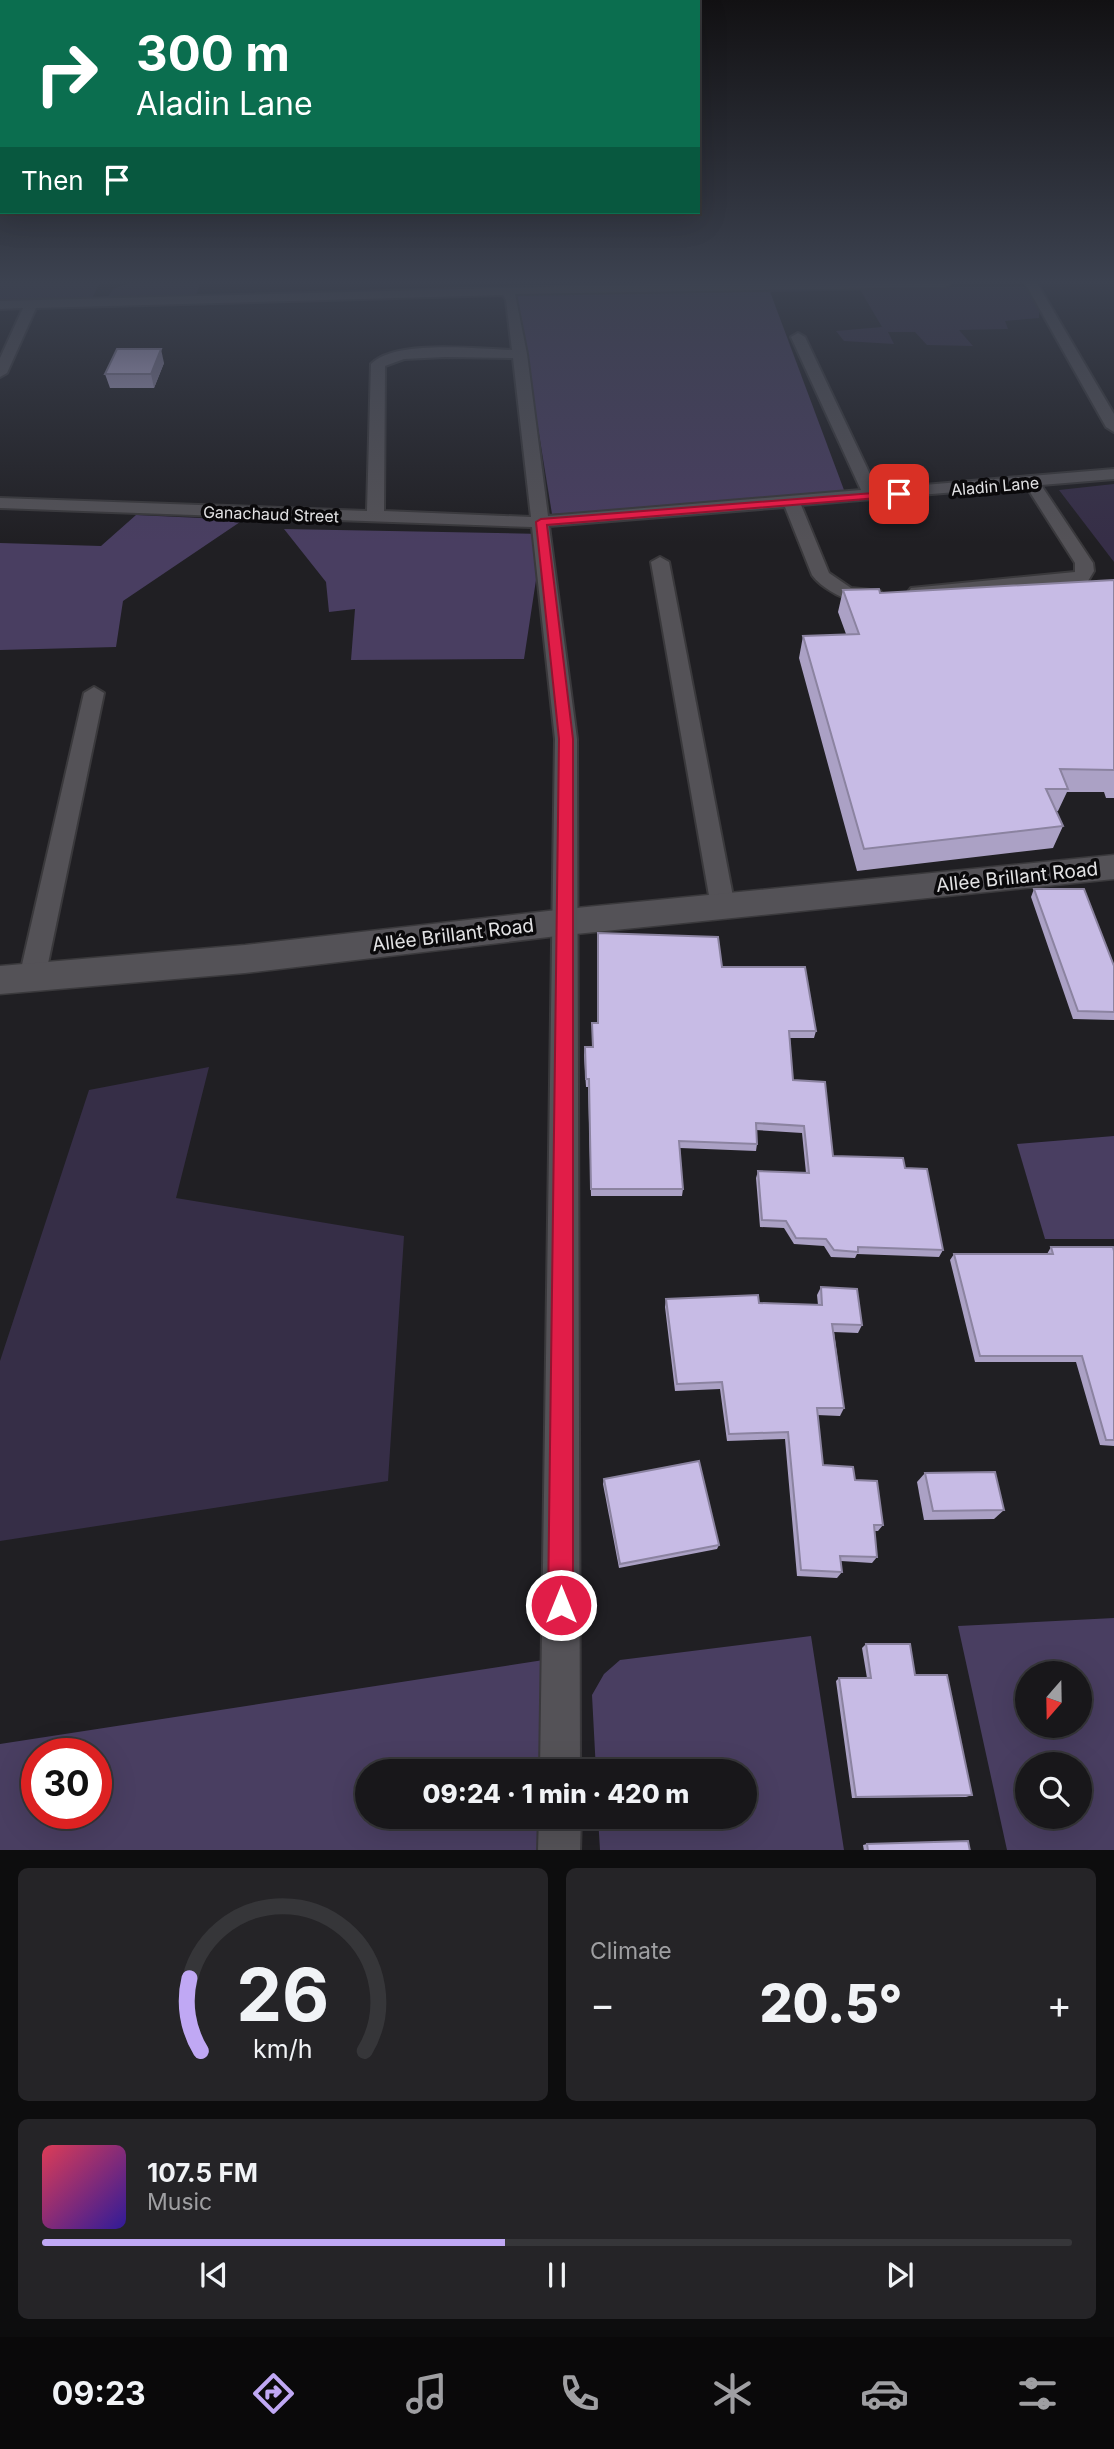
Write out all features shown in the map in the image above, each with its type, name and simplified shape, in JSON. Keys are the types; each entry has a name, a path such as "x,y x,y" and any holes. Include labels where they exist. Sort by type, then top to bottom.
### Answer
{"main road":[{"name":"Allée Brillant Road","path":"16,979 245,959 566,922 1114,867"}],"street":[{"path":"374,517 378,369"},
{"path":"522,369 566,739 560,1759"},
{"path":"813,369 872,496"},
{"path":"1081,369 1114,427"},
{"name":"Aladin Lane","path":"541,522 1032,484 1114,474"},
{"path":"792,503 821,576 828,584 850,594 866,596 1072,580 1082,577 1085,571 1084,563 1032,484"},
{"name":"Ganachaud Street","path":"0,503 541,522"},
{"path":"660,562 723,906"},
{"path":"16,979 94,693"},
{"path":"559,1850 560,1829"}],"shaded area":[{"path":"529,369 799,369 847,498 552,514"},
{"path":"1114,484 1114,562 1059,490"},
{"path":"136,515 243,520 123,601 116,647 0,650 0,543 101,546"},
{"path":"284,529 543,534 524,659 351,660 355,609 329,612 326,582"},
{"path":"209,1067 176,1198 404,1236 388,1481 0,1541 0,1361 89,1090"},
{"path":"1114,1136 1114,1239 1045,1239 1017,1144"},
{"path":"1114,1618 1114,1850 1007,1850 958,1626"},
{"path":"811,1636 844,1850 600,1850 599,1829 757,1829 757,1759 595,1759 592,1695 604,1674 620,1660"},
{"path":"563,1657 563,1759 355,1759 355,1829 563,1829 563,1850 0,1850 0,1744 21,1741 21,1829 112,1829 112,1738 39,1738"}],"building":[{"path":"107,369 153,369 151,374 105,374"},
{"path":"1114,580 1114,770 1060,769 1068,789 1046,789 1063,826 864,849 803,636 859,634 843,590 879,589 880,593"},
{"path":"1034,889 1084,889 1114,966 1114,1012 1078,1011"},
{"path":"598,933 718,937 722,967 805,967 816,1031 789,1031 793,1080 825,1082 833,1156 903,1158 905,1168 927,1169 943,1250 858,1247 858,1252 834,1250 826,1239 796,1238 786,1221 762,1220 758,1171 809,1173 804,1126 756,1123 757,1144 679,1141 683,1189 591,1189 589,1079 586,1079 585,1047 593,1047 592,1023 598,1023"},
{"path":"1051,1247 1113,1247 1114,1440 1106,1440 1082,1356 980,1356 954,1254 1053,1254"},
{"path":"821,1287 857,1289 862,1325 832,1324 844,1408 817,1408 823,1465 853,1467 855,1480 877,1481 883,1525 874,1525 877,1557 840,1556 842,1572 801,1570 788,1432 729,1434 722,1382 677,1384 666,1299 758,1295 759,1303 822,1305"},
{"path":"699,1461 719,1545 620,1564 604,1479"},
{"path":"995,1472 1004,1510 933,1511 925,1473"},
{"path":"866,1644 910,1644 915,1675 947,1675 972,1795 856,1797 839,1678 871,1678"},
{"path":"968,1841 970,1850 868,1850 867,1844"}],"route":[{"path":"561,1605 566,739 541,522 899,494"}]}
